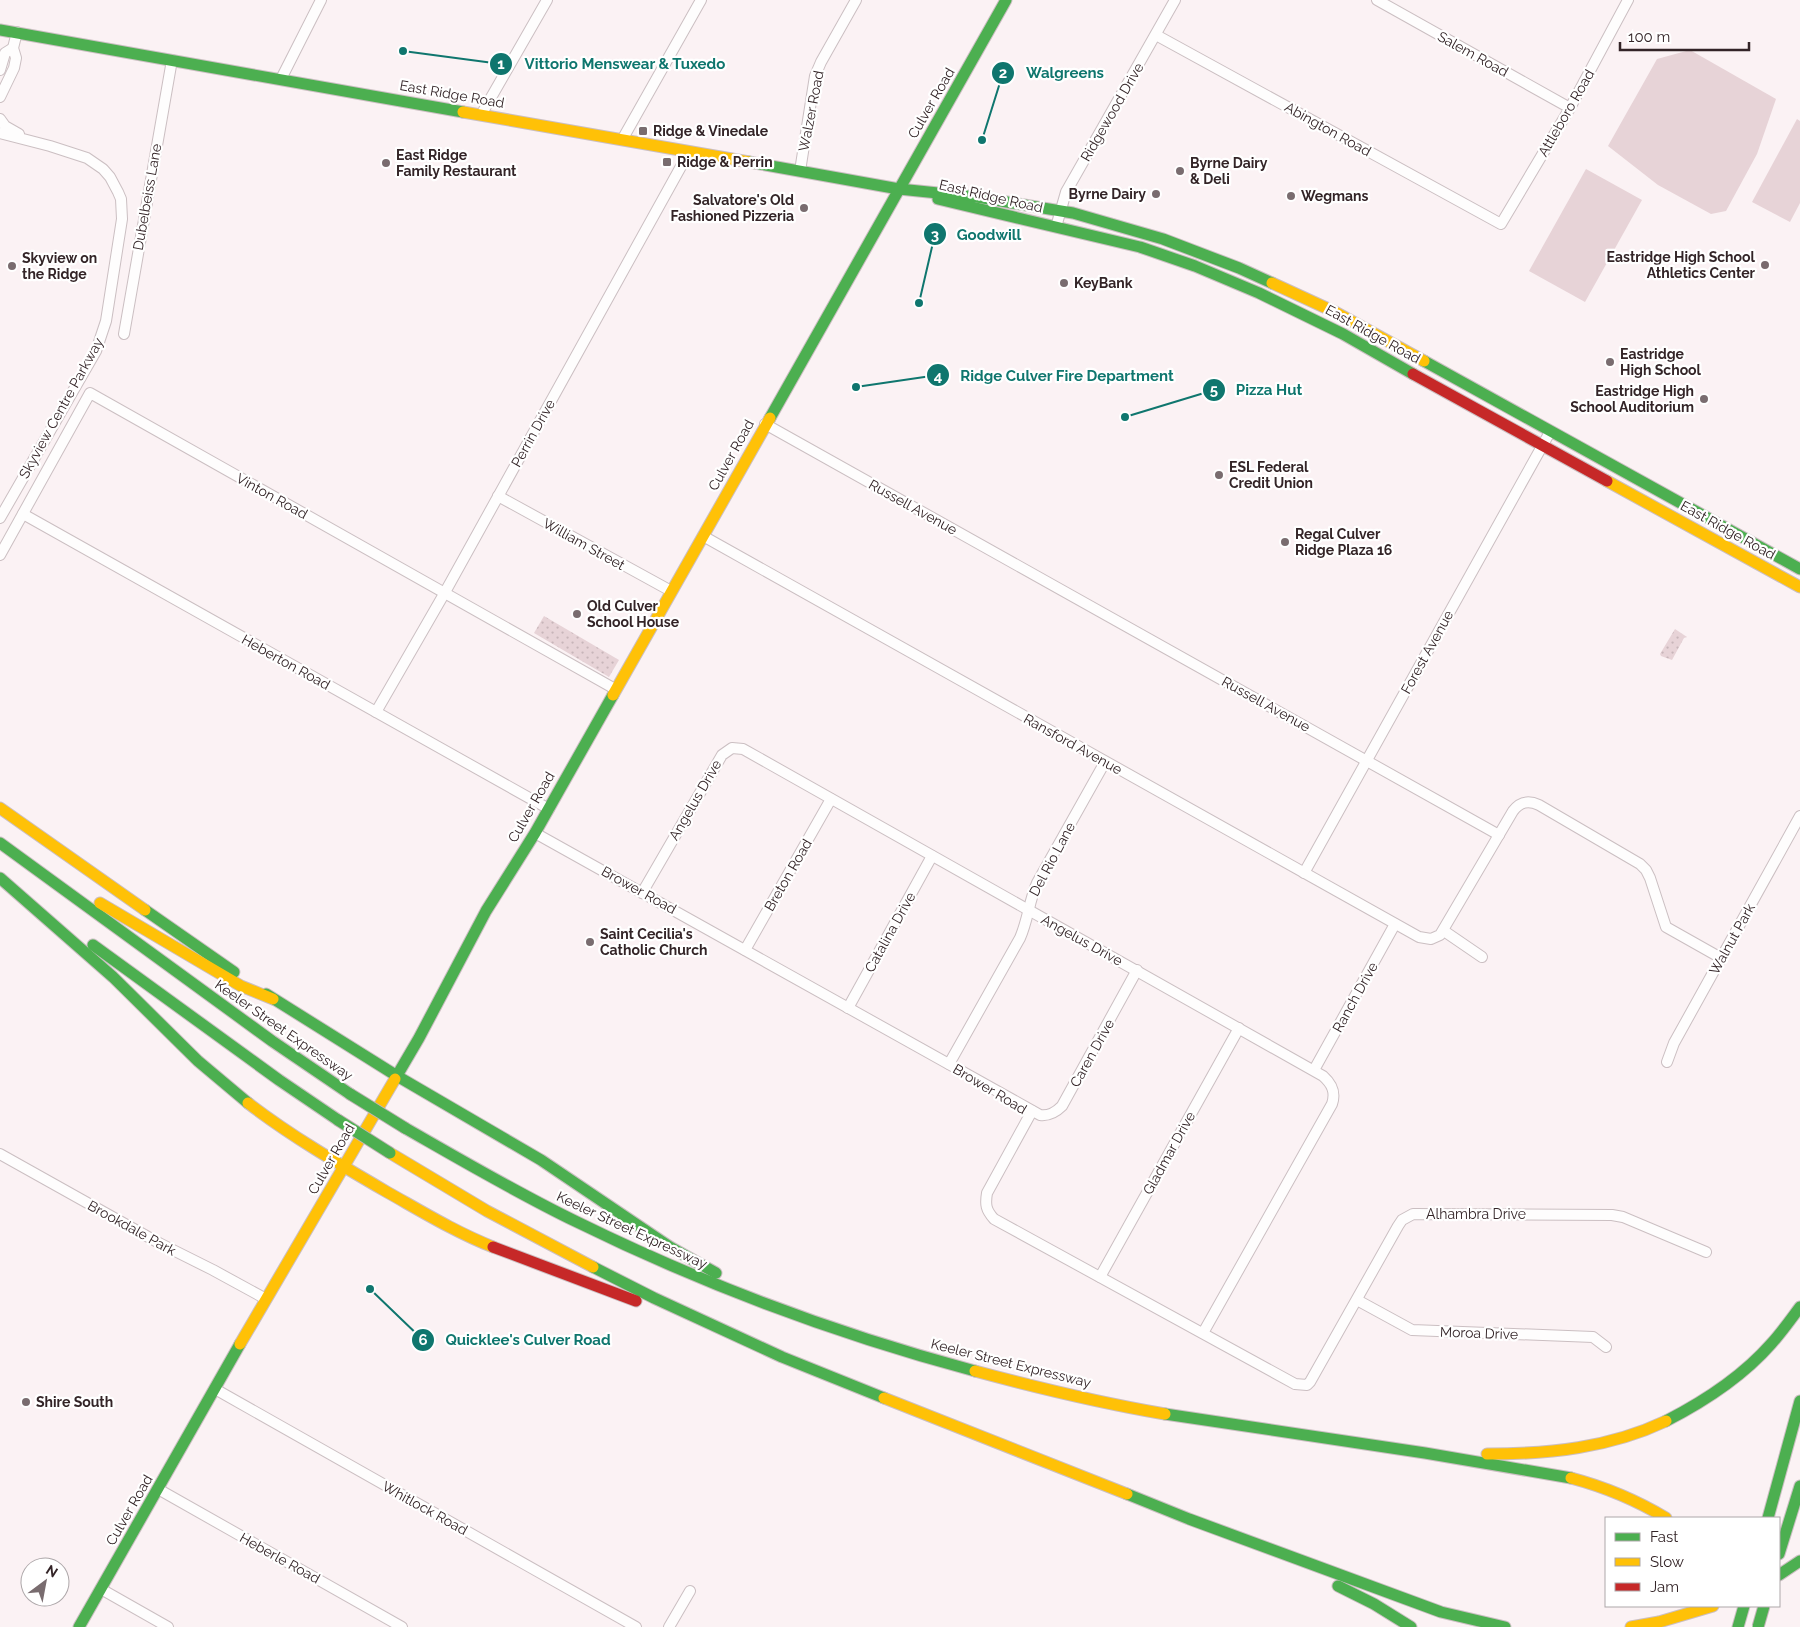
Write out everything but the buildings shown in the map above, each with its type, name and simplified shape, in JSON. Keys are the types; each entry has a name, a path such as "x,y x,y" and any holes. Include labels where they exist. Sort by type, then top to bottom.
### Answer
{"main road":[{"name":"Culver Road","path":"79,1627 266,1299 397,1076 486,911 535,833 1006,0"},
{"name":"East Ridge Road","path":"0,30 899,189 1153,251 1203,269 1259,293 1343,334 1542,446 1800,587"},
{"name":"East Ridge Road","path":"899,189 977,197 1060,211 1103,221 1163,239 1263,278 1349,320 1800,569"},
{"path":"0,808 273,999 397,1076 534,1156 696,1263 771,1299 845,1331"},
{"path":"0,839 100,903 241,986 273,999"},
{"name":"Keeler Street Expressway","path":"0,844 264,1035 350,1094 404,1128 499,1182 633,1249 727,1290 845,1331 952,1364 1058,1392 1184,1418 1341,1440"},
{"path":"0,877 279,1080 390,1153 486,1211 555,1248 654,1298 782,1357"},
{"path":"0,877 113,977 188,1052 227,1087 266,1118 417,1210 471,1238 782,1357 1189,1519 1441,1612 1505,1627"},
{"path":"1341,1440 1427,1449 1505,1454 1562,1451 1618,1440 1646,1431 1676,1417 1716,1393 1764,1352 1800,1307"},
{"path":"1768,1517 1800,1401"},
{"path":"1341,1440 1573,1478 1619,1493 1664,1517"},
{"path":"1773,1517 1800,1442"},
{"path":"1780,1550 1800,1486"},
{"path":"1783,1540 1800,1497"},
{"path":"1189,1519 1332,1583 1374,1604 1411,1627"},
{"path":"1780,1574 1800,1562"},
{"path":"1631,1627 1694,1613 1710,1607"},
{"path":"1739,1623 1744,1607"},
{"path":"1754,1607 1766,1627"},
{"path":"1758,1627 1764,1607"}],"street":[{"path":"281,79 321,0"},
{"path":"481,115 547,0"},
{"path":"622,140 701,0"},
{"name":"Walzer Road","path":"800,171 815,76 856,0"},
{"name":"Ridgewood Drive","path":"1056,227 1072,181 1175,0"},
{"name":"Salem Road","path":"1376,0 1570,108"},
{"name":"Attleboro Road","path":"1501,224 1570,108 1628,0"},
{"path":"0,98 14,68 16,58 13,48 17,32"},
{"name":"Abington Road","path":"1156,35 1501,224"},
{"path":"0,70 5,53 13,48"},
{"name":"Dubelbeiss Lane","path":"124,334 172,60"},
{"path":"0,119 5,126 38,143"},
{"name":"Skyview Centre Parkway","path":"0,133 87,158 103,169 118,192 122,219 106,322 96,351 0,518"},
{"name":"Perrin Drive","path":"376,712 444,594 689,152"},
{"name":"Vinton Road","path":"0,555 90,393 615,689"},
{"name":"Russell Avenue","path":"765,424 1499,835"},
{"name":"Forest Avenue","path":"1304,873 1550,432"},
{"name":"William Street","path":"498,496 671,591"},
{"name":"Heberton Road","path":"23,514 548,809"},
{"name":"Ransford Avenue","path":"703,536 1396,924 1425,939 1436,938 1444,931"},
{"name":"Angelus Drive","path":"642,893 714,765 726,751 738,748 743,749 1314,1070 1332,1086 1334,1092 1332,1104 1203,1333"},
{"name":"Del Rio Lane","path":"949,1064 1020,938 1037,883 1105,762"},
{"name":"Breton Road","path":"745,950 831,799"},
{"path":"1482,957 1444,931 1513,812 1521,804 1530,802 1539,805 1640,864 1650,878 1666,927 1721,958"},
{"name":"Walnut Park","path":"1667,1062 1674,1043 1800,816"},
{"name":"Brower Road","path":"535,833 1032,1111 987,1193 985,1204 987,1212 994,1219 1295,1384 1307,1385"},
{"name":"Catalina Drive","path":"848,1008 932,856"},
{"name":"Ranch Drive","path":"1314,1070 1396,924"},
{"name":"Caren Drive","path":"1032,1111 1046,1116 1062,1106 1137,970"},
{"name":"Gladmar Drive","path":"1100,1278 1239,1028"},
{"name":"Brookdale Park","path":"0,1154 159,1243 266,1299"},
{"name":"Alhambra Drive","path":"1307,1385 1398,1226 1402,1220 1413,1214 1612,1215 1623,1217 1706,1252"},
{"name":"Moroa Drive","path":"1357,1300 1412,1330 1593,1337 1606,1347"},
{"name":"Whitlock Road","path":"215,1389 636,1627"},
{"name":"Heberle Road","path":"158,1489 402,1627"},
{"path":"101,1589 168,1627"},
{"path":"669,1627 690,1591"}],"shaded area":[{"path":"1690,50 1776,99 1757,154 1726,211 1711,214 1658,185 1608,146 1657,59"},
{"path":"1797,119 1800,121 1800,203 1790,222 1752,202"},
{"path":"1586,169 1642,200 1585,302 1529,271"},
{"path":"544,616 619,660 609,677 534,633"},
{"path":"1675,629 1687,637 1684,638 1672,660 1660,654"}],"traffic: fast":[{"path":"770,418 1006,0"},
{"path":"0,30 463,112"},
{"path":"749,162 899,189 977,197 1073,213 1163,239 1239,268 1272,283"},
{"path":"938,199 1140,247 1195,266 1259,293 1343,334 1413,374"},
{"path":"1424,361 1800,569"},
{"path":"395,1079 419,1038 486,911 535,833 613,695"},
{"path":"0,843 272,1041 350,1094"},
{"path":"0,878 113,977 198,1061 248,1103"},
{"path":"145,910 234,972"},
{"path":"93,945 279,1080 338,1120"},
{"path":"266,994 397,1076"},
{"path":"397,1076 541,1160 670,1247 716,1273"},
{"path":"350,1094 405,1128"},
{"path":"338,1120 390,1153"},
{"path":"405,1128 553,1210 672,1266 771,1306 822,1324 923,1357 975,1371"},
{"path":"593,1267 654,1298 782,1357 884,1398"},
{"path":"1666,1421 1709,1397 1748,1367 1775,1339 1800,1307"},
{"path":"79,1627 240,1344"},
{"path":"1768,1517 1800,1401"},
{"path":"1165,1414 1425,1453 1571,1478"},
{"path":"1780,1551 1800,1486"},
{"path":"1127,1494 1189,1519 1441,1612 1505,1627"},
{"path":"1780,1574 1800,1561"},
{"path":"1338,1586 1374,1604 1411,1627"},
{"path":"1738,1627 1744,1607"},
{"path":"1758,1627 1764,1607"}],"traffic: slow":[{"path":"463,112 749,162"},
{"path":"1272,283 1335,312 1424,361"},
{"path":"613,695 770,418"},
{"path":"1607,481 1800,587"},
{"path":"0,808 145,910"},
{"path":"100,903 241,986 273,999"},
{"path":"240,1344 395,1079"},
{"path":"248,1103 333,1160 425,1214 493,1247"},
{"path":"390,1153 487,1211 593,1267"},
{"path":"975,1371 1070,1395 1165,1414"},
{"path":"884,1398 1127,1494"},
{"path":"1487,1454 1533,1453 1578,1448 1623,1438 1666,1421"},
{"path":"1571,1478 1620,1495 1664,1517"},
{"path":"1631,1627 1659,1622 1710,1607"}],"traffic: jam":[{"path":"1413,374 1607,481"},
{"path":"493,1247 636,1301"}],"place":[{"name":"Vittorio Menswear & Tuxedo","path":"403,51"},
{"name":"Ridge & Vinedale","path":"643,131"},
{"name":"Walgreens","path":"982,140"},
{"name":"Ridge & Perrin","path":"667,162"},
{"name":"East Ridge Family Restaurant","path":"386,163"},
{"name":"Byrne Dairy & Deli","path":"1180,171"},
{"name":"Byrne Dairy","path":"1156,194"},
{"name":"Wegmans","path":"1291,196"},
{"name":"Salvatore's Old Fashioned Pizzeria","path":"804,208"},
{"name":"Eastridge High School Athletics Center","path":"1765,265"},
{"name":"Skyview on the Ridge","path":"12,266"},
{"name":"KeyBank","path":"1064,283"},
{"name":"Goodwill","path":"919,303"},
{"name":"Eastridge High School","path":"1610,362"},
{"name":"Ridge Culver Fire Department","path":"856,387"},
{"name":"Eastridge High School Auditorium","path":"1704,399"},
{"name":"Pizza Hut","path":"1125,417"},
{"name":"ESL Federal Credit Union","path":"1219,475"},
{"name":"Regal Culver Ridge Plaza 16","path":"1285,542"},
{"name":"Old Culver School House","path":"577,614"},
{"name":"Saint Cecilia's Catholic Church","path":"590,942"},
{"name":"Quicklee's Culver Road","path":"370,1289"},
{"name":"Shire South","path":"26,1402"}]}
